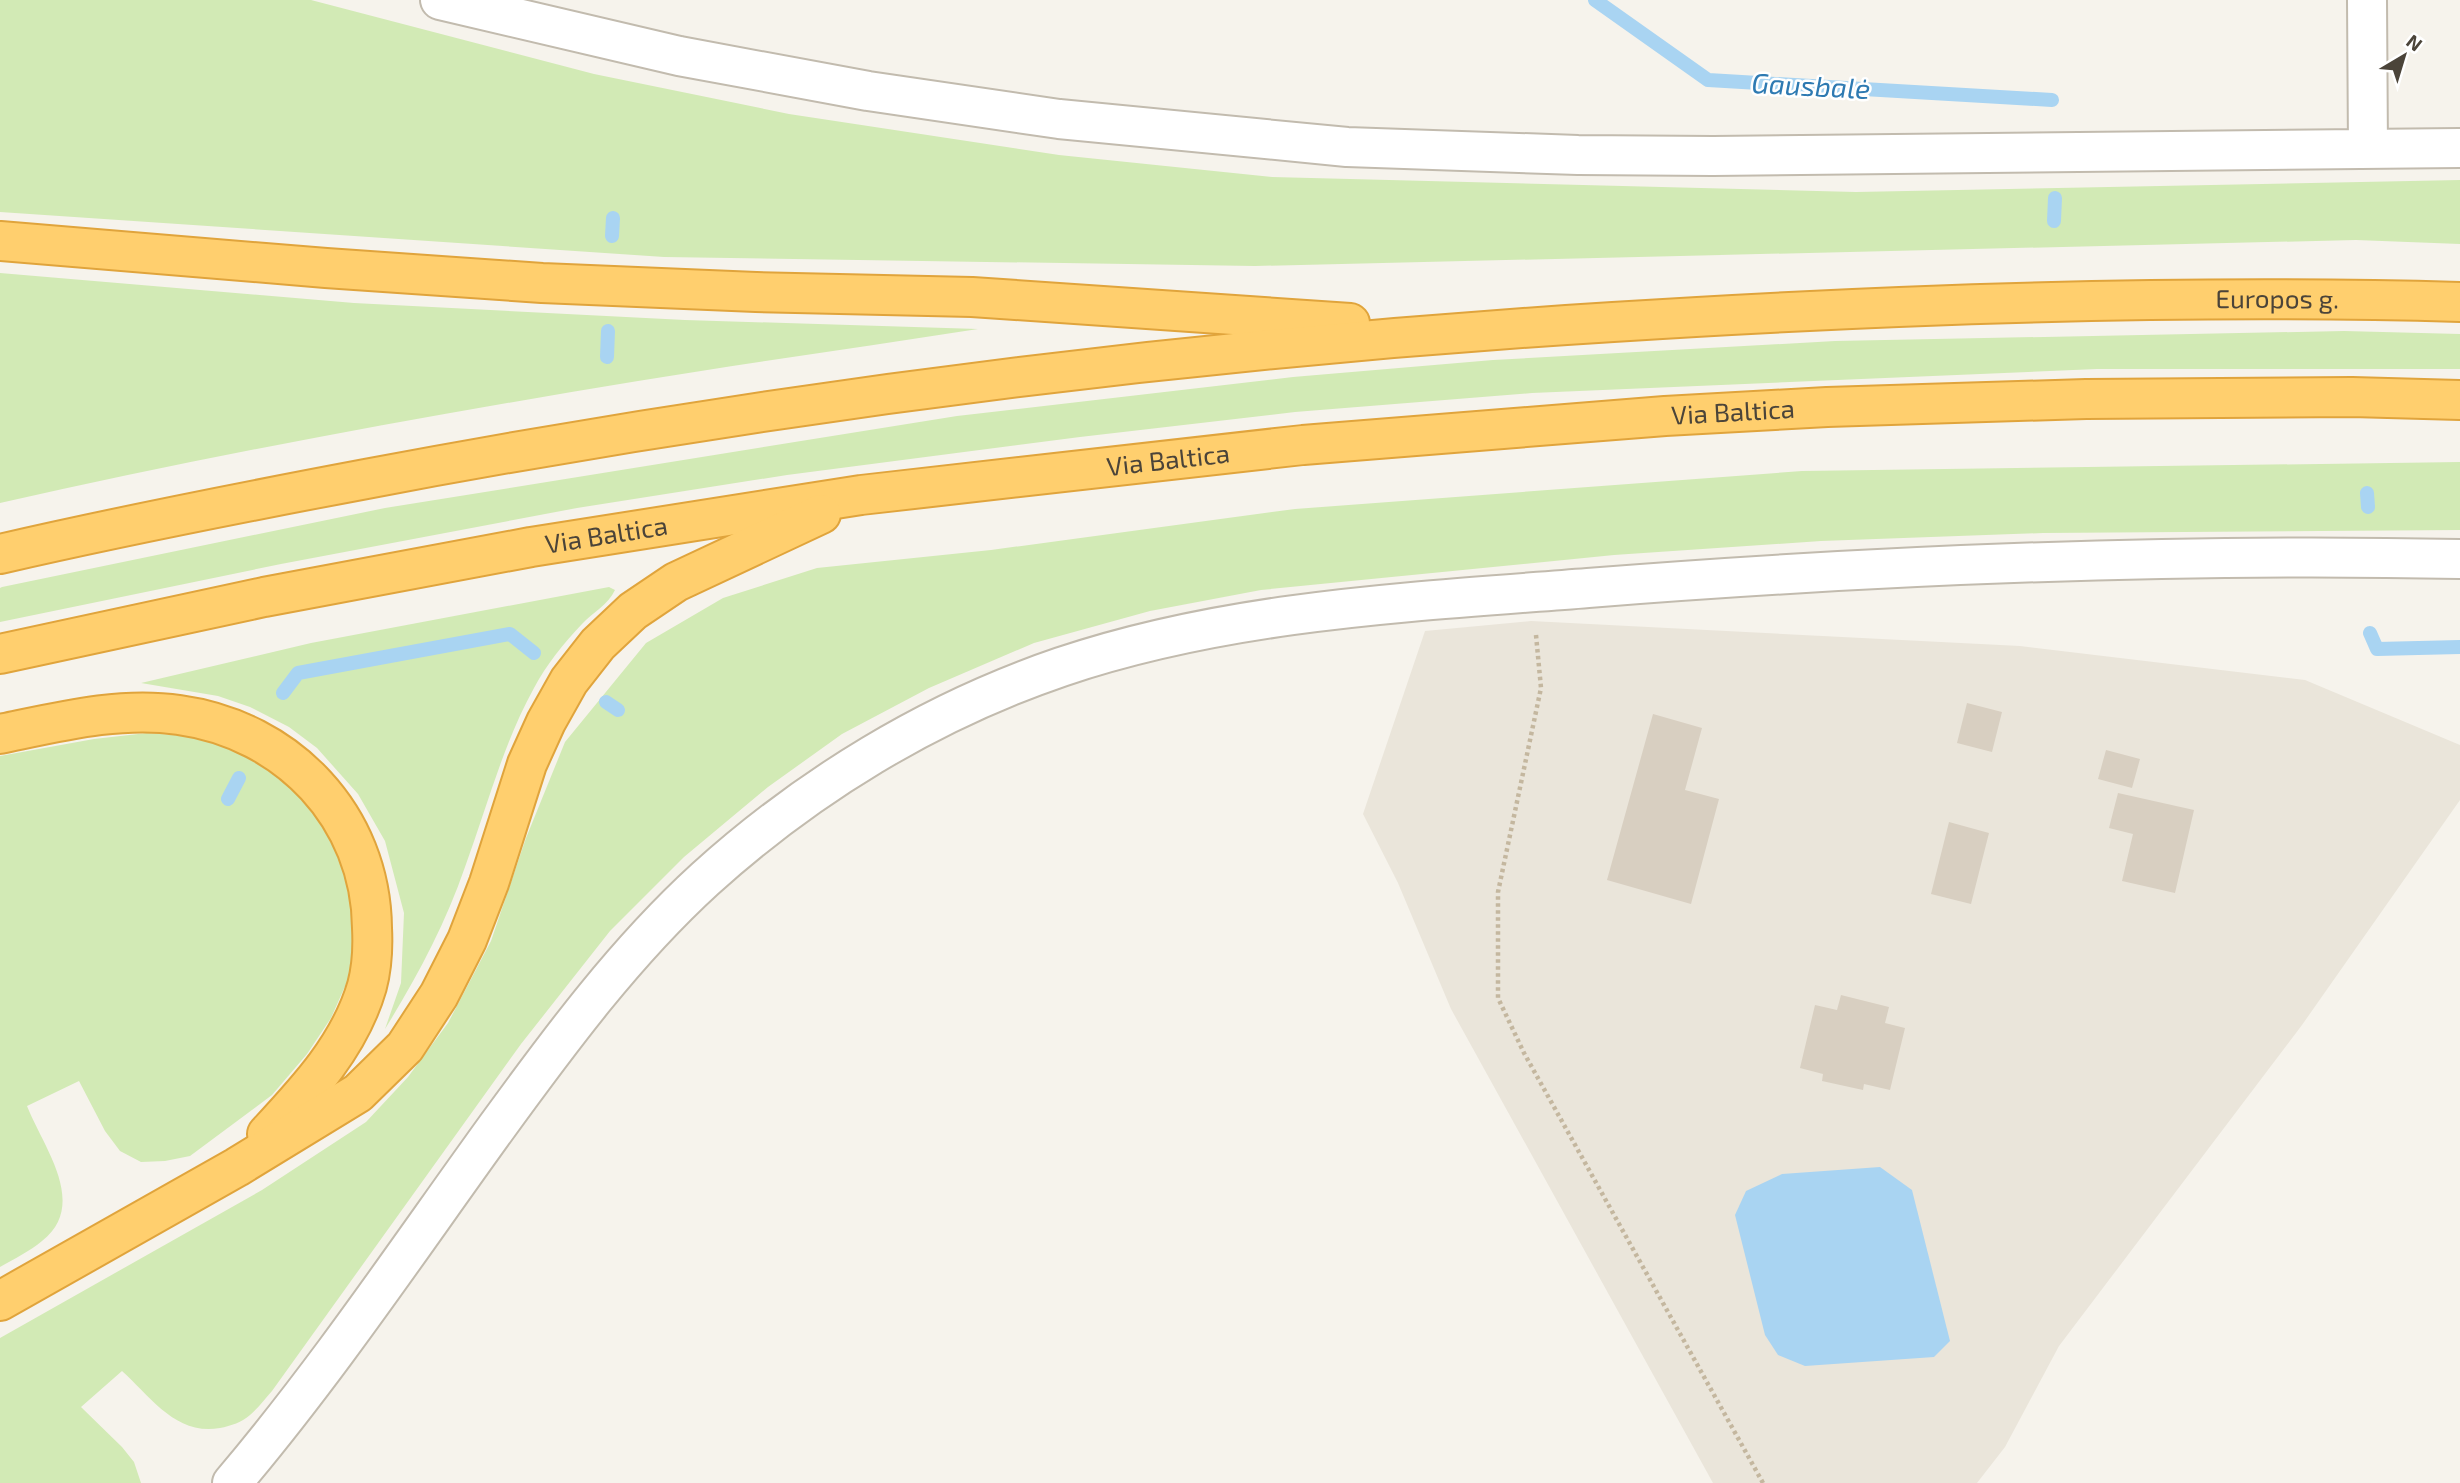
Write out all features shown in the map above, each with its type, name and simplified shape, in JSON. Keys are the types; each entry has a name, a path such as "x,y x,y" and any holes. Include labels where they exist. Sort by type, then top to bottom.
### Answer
{"highway":[{"path":"0,241 542,283 972,297 1465,331"},
{"name":"Europos g.","path":"1465,331 1771,312 2094,301 2460,302"},
{"path":"0,554 300,491 502,453 741,414 958,383 1202,355 1465,331"},
{"name":"Via Baltica","path":"0,654 264,597 531,547 861,495 1303,445 1665,416 1828,407 2073,399 2352,397 2460,400"},
{"path":"0,1301 237,1167 358,1093 405,1046 439,995 467,940 489,883 527,764 546,722 569,681 598,644 633,611 676,582 861,495"},
{"path":"0,733 102,715 178,714 216,723 251,736 283,755 311,779 335,808 354,841 366,874 372,912 373,948 367,985 354,1018 331,1060 301,1098 237,1167"}],"street":[{"path":"440,0 679,56 868,91 1059,119 1251,139 1578,156 2460,148"},
{"path":"2367,0 2368,149"},
{"path":"232,1483 303,1394 529,1083 611,978 702,882 774,822 872,754 965,706 1061,667 1134,646 1209,629 1342,609 1532,592 1805,573 1985,565 2271,558 2460,559"}],"path":[{"path":"1532,592 1541,688 1498,892 1498,998 1524,1053 1763,1483"}],"shaded area":[{"path":"1531,621 2020,646 2305,680 2460,745 2460,800 2302,1025 2059,1346 2005,1447 1977,1483 1713,1483 1451,1009 1398,883 1363,814 1425,631"}],"green space":[{"path":"0,0 311,0 594,74 789,114 1059,155 1272,177 1856,192 2460,180 2460,244 2356,240 1255,266 664,257 0,212"},
{"path":"0,273 354,303 685,320 978,329 478,408 318,437 0,503"},
{"path":"2344,331 2460,334 2460,369 2097,369 1532,393 1295,412 787,475 577,508 281,564 0,622 2,587 385,508 957,416 1293,377 1493,360 1835,341"},
{"path":"2460,462 2460,530 2043,533 1821,541 1614,555 1261,590 1150,611 1034,643 929,688 842,734 768,787 684,857 610,931 521,1044 272,1391 250,1415 220,1428 190,1426 165,1412 122,1371 81,1407 134,1462 141,1483 0,1483 0,1338 262,1190 366,1122 408,1077 448,1023 491,941 526,838 565,742 646,643 723,598 817,568 991,550 1295,509 1802,471"},
{"path":"609,587 615,590 612,595 556,654 523,709 504,753 449,909 419,970 385,1029 401,983 404,913 385,841 358,794 317,748 289,727 250,707 218,696 141,683 311,643"},
{"path":"147,733 189,736 231,749 267,767 296,793 322,823 344,865 356,919 354,966 331,1018 307,1054 272,1095 190,1156 141,1162 120,1151 105,1131 79,1081 27,1106 58,1175 62,1210 56,1226 42,1241 0,1267 0,756 94,739"}],"water":[{"path":"1880,1167 1912,1190 1950,1341 1934,1357 1805,1366 1778,1355 1765,1335 1735,1215 1746,1191 1782,1174"}],"building":[{"path":"1967,703 2002,712 1992,752 1957,743"},
{"path":"1653,714 1702,728 1685,790 1719,799 1691,904 1607,880"},
{"path":"2106,750 2140,759 2132,788 2098,779"},
{"path":"2118,793 2194,810 2175,893 2122,881 2133,834 2109,828"},
{"path":"1949,822 1989,833 1971,904 1931,894"},
{"path":"1841,995 1889,1007 1885,1023 1905,1028 1890,1090 1864,1084 1863,1090 1822,1081 1823,1074 1800,1068 1815,1005 1837,1010"}],"waterway":[{"name":"Gausbalė","path":"1595,0 1708,80 2052,100"},
{"name":"Gausbalė","path":"2054,221 2055,198"},
{"path":"612,236 613,218"},
{"path":"607,357 608,331"},
{"name":"Gausbalė","path":"2367,493 2368,507"},
{"name":"Gausbalė","path":"2370,633 2377,649 2460,647"},
{"path":"283,693 298,673 510,634 534,653"},
{"path":"606,702 618,710"},
{"path":"228,799 239,778"}]}
